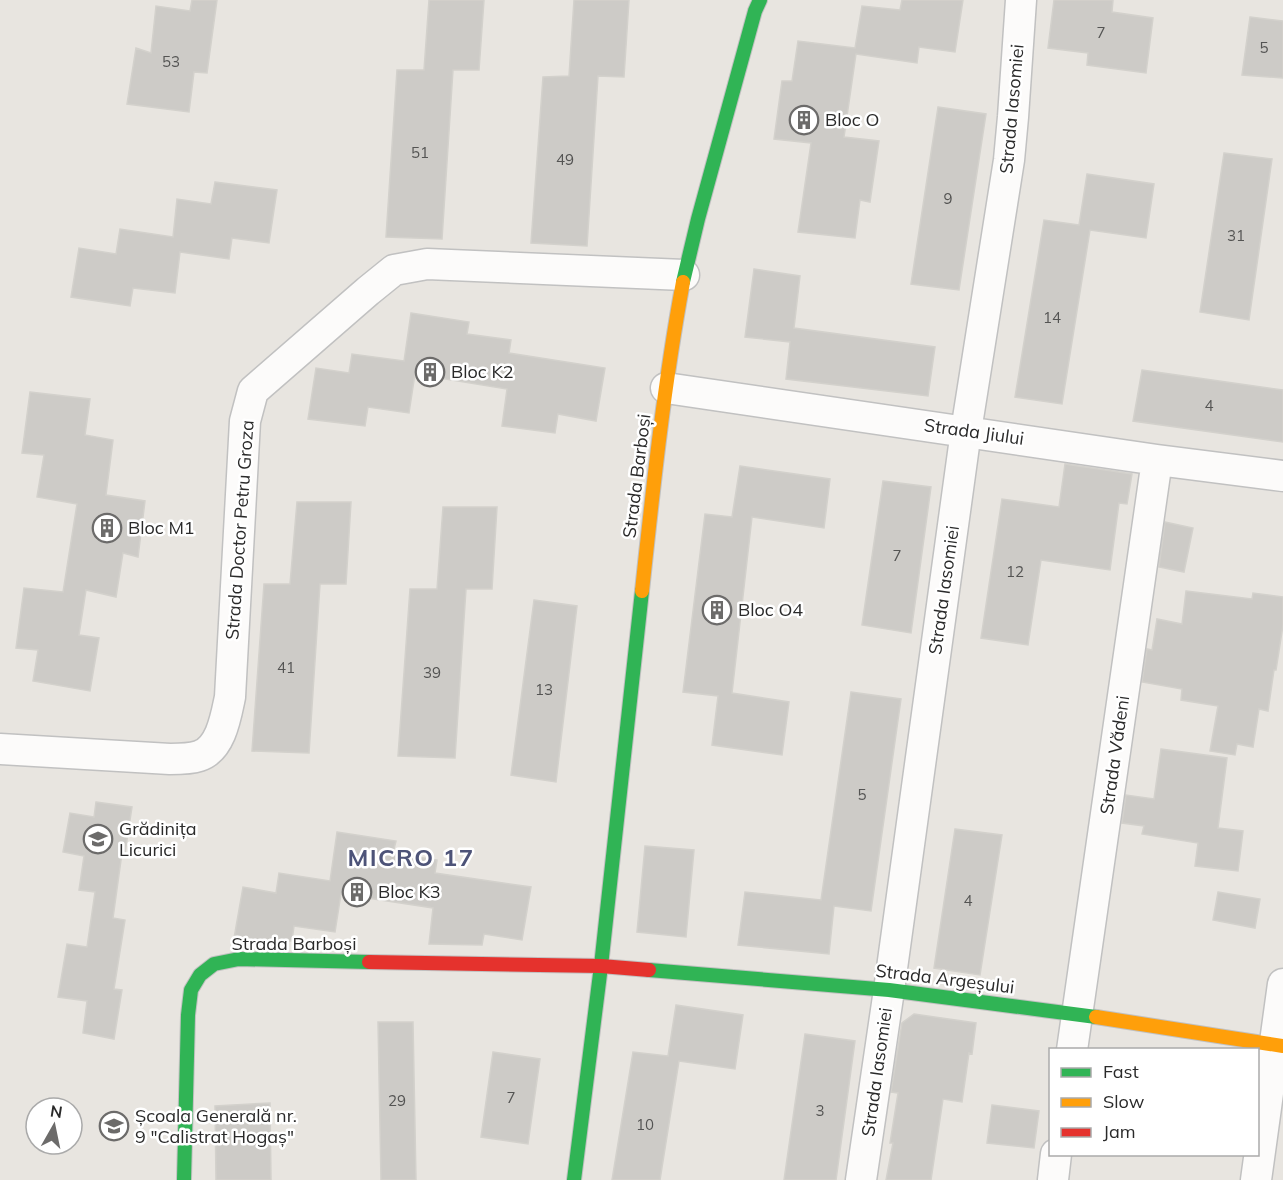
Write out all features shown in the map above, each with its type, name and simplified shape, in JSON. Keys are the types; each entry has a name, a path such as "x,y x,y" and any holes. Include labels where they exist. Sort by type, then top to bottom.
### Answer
{"street":[{"name":"Strada Barboși","path":"574,1180 601,966 650,512 675,325 684,275 698,219 755,11 760,0"},
{"name":"Strada Iasomiei","path":"861,1180 966,431 1009,160 1021,0"},
{"name":"Strada Doctor Petru Groza","path":"0,749 170,759 202,755 215,743 225,725 230,697 245,421 254,391 394,270 427,264 684,275"},
{"name":"Strada Jiului","path":"666,388 1157,460 1283,476"},
{"name":"Strada Vădeni","path":"1072,1048 1157,460"},
{"name":"Strada Barboși","path":"184,1180 188,1015 191,990 200,975 214,964 239,959 601,966"},
{"name":"Strada Argeșului","path":"601,966 889,990 1077,1014 1279,1045"},
{"path":"1256,1180 1279,1045 1283,984"},
{"path":"1053,1180 1056,1156"}],"building":[{"path":"192,0 217,0 207,73 194,72 189,112 127,104 136,48 151,53 156,6 190,11"},
{"path":"429,0 484,0 479,70 453,70 442,239 386,237 397,70 424,70"},
{"path":"574,0 629,0 624,77 598,76 587,246 531,243 543,77 569,76"},
{"name":"Bloc O","path":"902,0 963,0 955,52 919,47 917,63 856,54 844,137 879,141 870,202 860,200 855,238 798,232 811,143 774,139 782,81 792,81 798,41 855,48 862,6 900,10"},
{"path":"1054,0 1113,0 1112,12 1153,18 1146,73 1087,65 1088,53 1048,48"},
{"path":"1250,17 1283,21 1283,78 1242,75"},
{"path":"938,107 986,114 959,290 911,284"},
{"path":"1224,153 1272,159 1249,320 1200,312"},
{"path":"1087,174 1154,184 1146,238 1090,230 1062,404 1015,397 1044,220 1079,225"},
{"path":"215,182 277,190 269,243 232,238 229,259 180,252 175,293 133,288 130,306 71,297 79,248 116,254 120,229 173,237 177,199 211,204"},
{"path":"754,269 800,276 794,328 935,347 928,396 786,379 790,342 745,337"},
{"name":"Bloc K2","path":"411,313 469,322 467,334 511,340 509,353 605,368 596,421 558,414 555,433 502,426 507,389 415,374 409,413 368,407 365,426 308,419 316,368 349,373 352,354 404,361"},
{"path":"1142,370 1283,390 1283,442 1133,421"},
{"name":"Bloc M1","path":"30,392 90,399 85,435 113,440 106,495 145,501 138,557 123,553 116,597 86,590 79,635 99,638 90,691 33,681 38,650 16,648 24,588 63,592 77,504 37,497 44,455 22,453"},
{"path":"1065,464 1132,474 1127,504 1119,503 1110,570 1041,560 1028,645 981,638 1002,499 1059,507"},
{"name":"Bloc O4","path":"740,466 830,479 824,528 752,517 732,693 789,702 782,755 712,745 718,696 683,692 705,514 732,517"},
{"path":"883,481 931,487 911,633 862,625"},
{"path":"297,502 351,502 346,584 320,584 309,753 252,751 264,584 290,584"},
{"path":"443,507 497,507 492,589 466,589 455,758 398,756 410,589 437,589"},
{"path":"1165,522 1193,528 1184,572 1159,567"},
{"path":"1186,591 1252,599 1253,593 1283,597 1283,625 1268,711 1259,709 1253,747 1237,744 1235,755 1210,751 1218,706 1181,700 1182,689 1142,682 1147,649 1152,650 1157,619 1182,624"},
{"path":"534,600 577,606 556,782 511,775"},
{"path":"851,692 901,699 871,911 834,906 829,954 738,945 745,892 821,900"},
{"path":"1161,749 1227,758 1218,828 1243,831 1238,871 1195,866 1198,843 1142,834 1144,826 1122,823 1126,795 1154,799"},
{"path":"96,802 132,807 125,853 122,853 113,918 125,920 114,989 122,990 114,1039 83,1033 87,1001 58,997 67,944 87,947 95,892 79,890 84,856 63,852 70,813 94,817"},
{"path":"955,829 1002,835 980,975 934,968"},
{"name":"Bloc K3","path":"337,832 396,841 393,853 437,860 435,873 531,887 522,940 484,934 482,945 429,944 433,908 341,894 335,932 294,926 292,941 254,941 234,938 243,887 276,893 279,873 330,881"},
{"path":"645,846 694,850 686,937 637,932"},
{"path":"1218,892 1260,899 1255,928 1213,920"},
{"path":"676,1005 743,1015 735,1069 679,1061 660,1180 612,1180 633,1052 668,1056"},
{"path":"914,1014 976,1023 972,1054 969,1053 962,1102 943,1099 931,1180 886,1180 893,1143 890,1143 898,1093 891,1092 902,1023"},
{"path":"378,1022 413,1022 416,1180 381,1180"},
{"path":"805,1034 855,1041 836,1180 784,1180"},
{"path":"493,1052 540,1059 528,1144 481,1137"},
{"path":"270,1103 271,1180 216,1180 215,1106"},
{"path":"992,1105 1039,1111 1034,1148 987,1143"}],"traffic: fast":[{"path":"683,282 698,219 755,11 760,0"},
{"path":"574,1180 601,966 642,591"},
{"path":"184,1180 188,1015 191,990 200,975 214,964 239,959 369,962"},
{"path":"649,970 889,990 1096,1017"}],"traffic: slow":[{"path":"642,591 665,397 683,282"},
{"path":"1096,1017 1283,1046"}],"traffic: jam":[{"path":"369,962 601,966 649,970"}],"place":[{"name":"Bloc O","path":"804,120"},
{"name":"Bloc K2","path":"430,372"},
{"name":"Bloc M1","path":"107,528"},
{"name":"Bloc O4","path":"717,610"},
{"name":"Grădinița Licurici","path":"98,839"},
{"name":"Bloc K3","path":"357,892"},
{"name":"Școala Generală nr. 9 \"Calistrat Hogaș\"","path":"114,1126"}],"district":[{"name":"MICRO 17","path":"411,858"}]}
